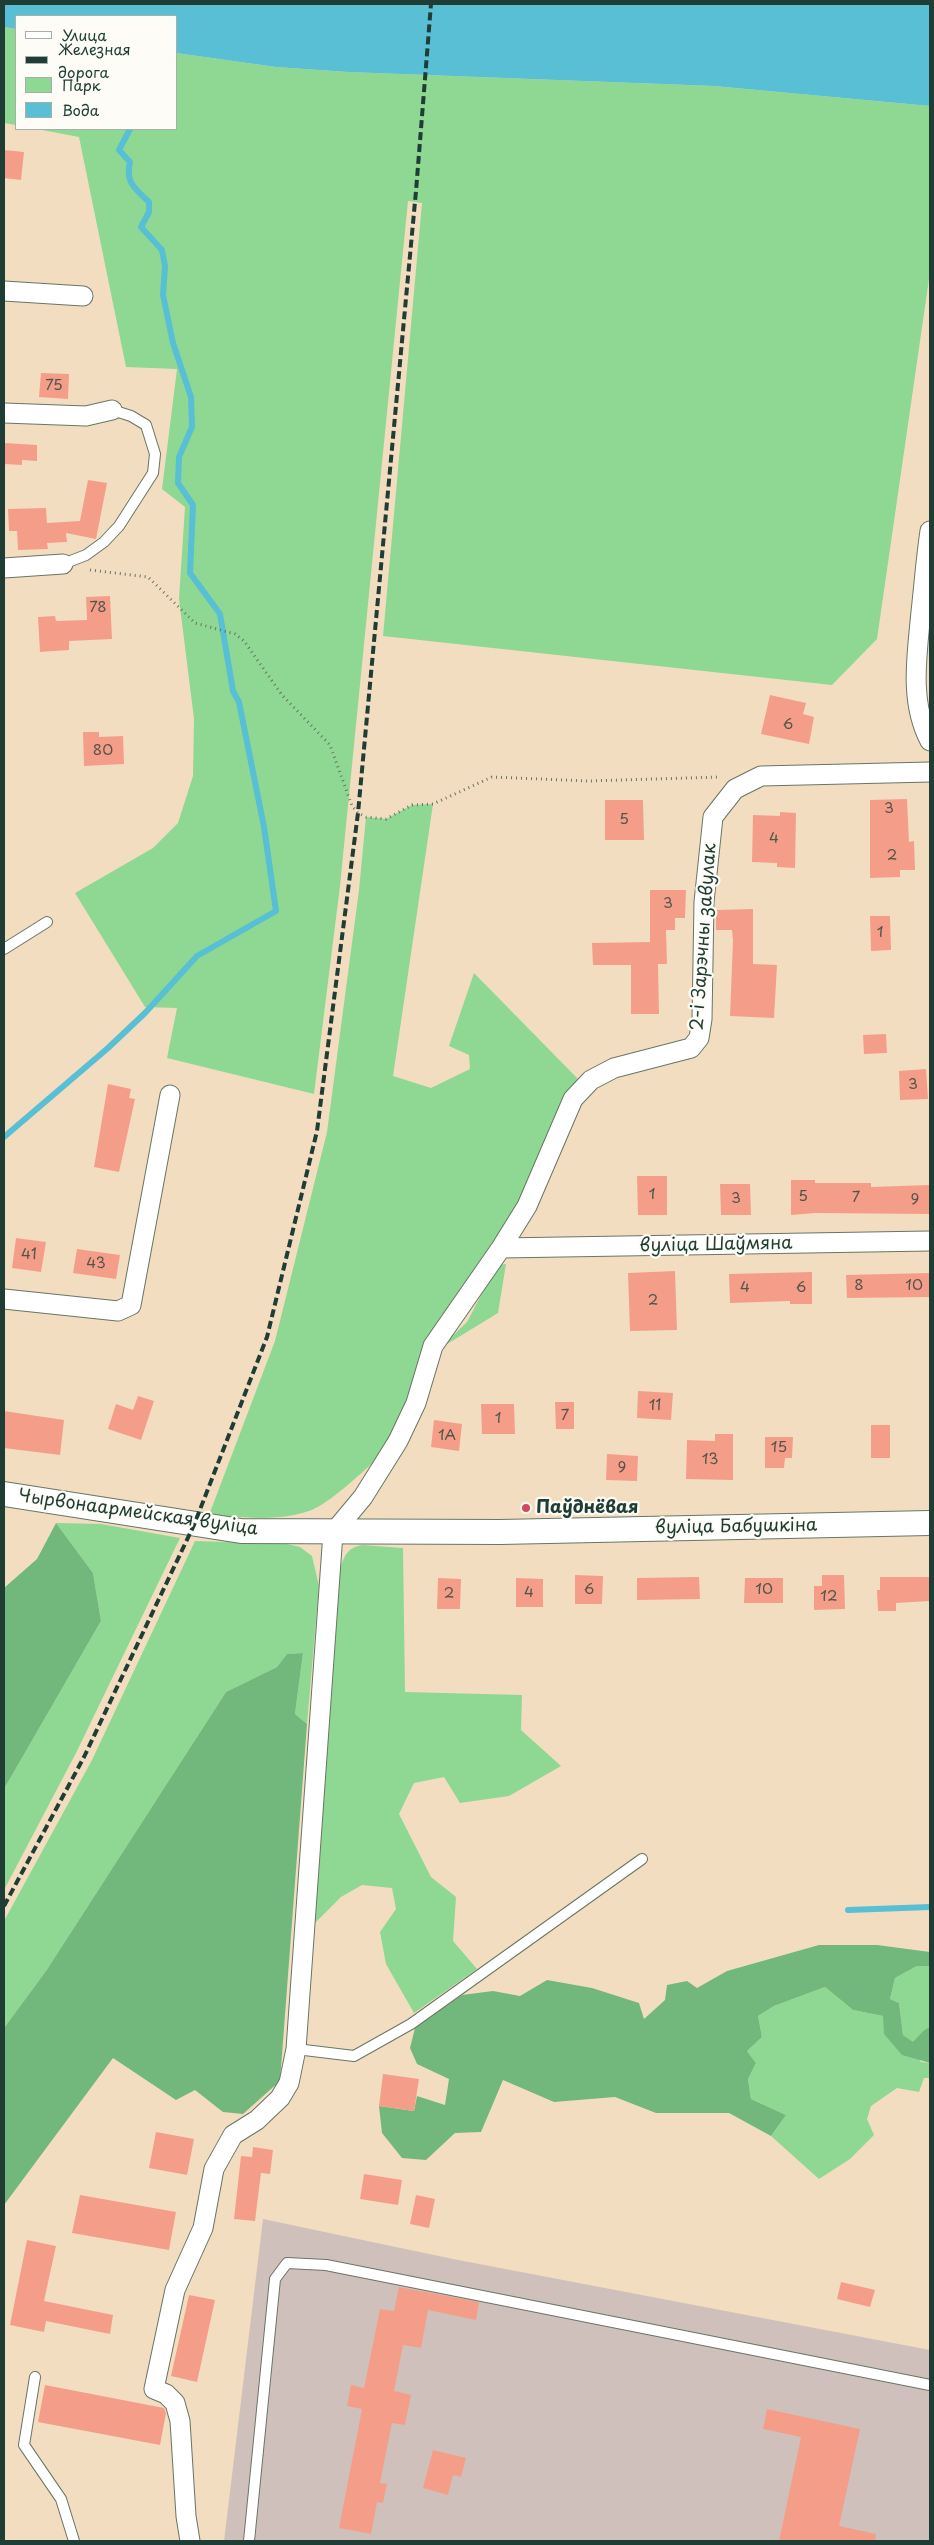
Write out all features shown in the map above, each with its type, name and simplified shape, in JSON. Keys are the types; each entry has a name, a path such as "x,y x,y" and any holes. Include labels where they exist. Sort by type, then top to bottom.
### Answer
{"street":[{"path":"4,291 83,296"},
{"path":"4,413 86,416 112,410"},
{"path":"930,531 916,663 917,704 924,731 930,741"},
{"path":"4,568 63,564"},
{"name":"2-і Зарэчны завулак","path":"333,1533 363,1497 398,1441 416,1403 434,1346 501,1248 527,1206 573,1099 591,1080 614,1068 691,1048 699,1038 702,1019 704,902 713,817 735,789 760,776 930,772"},
{"path":"4,1299 118,1311 131,1305 170,1095"},
{"name":"вуліца Шаўмяна","path":"501,1248 930,1241"},
{"name":"Чырвонаармейская вуліца","path":"4,1494 241,1531 333,1533"},
{"name":"вуліца Бабушкіна","path":"333,1533 500,1532 930,1523"},
{"path":"190,2541 186,2516 180,2421 175,2403 166,2394 154,2389 175,2290 203,2228 214,2169 234,2135 257,2120 280,2098 289,2083 296,2049 333,1533"}],"lane":[{"path":"63,564 86,555 104,542 118,526 153,473 155,454 146,425 131,416 112,410"},
{"path":"4,949 47,922"},
{"path":"296,2049 354,2056 411,2024 642,1859"},
{"path":"249,2541 275,2279 288,2263 326,2265 930,2385"},
{"path":"35,2377 24,2445 61,2500 74,2541"}],"path":[{"path":"63,564 95,572 148,577 195,623 235,634 244,641 282,695 330,745 352,806 358,813 366,817 386,819 412,805 433,804 492,777 588,781 722,776"}],"shaded area":[{"path":"263,2219 453,2259 930,2350 930,2541 224,2541"}],"green space":[{"path":"4,27 15,29 15,125 4,123"},
{"path":"178,53 276,67 348,72 714,86 930,106 930,272 877,639 832,685 383,636 422,203 408,201 340,886 314,1094 167,1058 177,1008 145,1007 75,893 153,848 178,823 193,776 194,719 179,599 185,507 162,489 177,369 126,367 79,137 42,130 178,130"},
{"path":"433,804 393,1076 431,1088 470,1069 469,1055 449,1046 474,973 578,1079 565,1094 522,1204 376,1460 326,1502 309,1511 272,1518 209,1515 275,1341 327,1132 359,890 366,817 386,819 412,805"},
{"path":"506,1264 498,1313 439,1349 467,1322 497,1265"},
{"path":"56,1523 101,1524 180,1538 76,1753 4,1890 4,1789 101,1621 93,1573"},
{"path":"56,1523 93,1573 101,1621 4,1789 4,1588 37,1559"},
{"path":"195,1541 287,1544 300,1547 312,1556 319,1586 307,1724 295,1714 303,1653 287,1654 277,1667 226,1692 46,1971 4,2028 4,1921 92,1760"},
{"path":"362,1545 403,1548 405,1692 522,1695 521,1730 561,1766 509,1796 460,1803 444,1777 414,1783 399,1814 431,1877 456,1897 453,1941 477,1969 414,2013 386,1964 380,1932 396,1909 392,1888 362,1885 341,1897 315,1923 339,1572 344,1558 349,1551"},
{"path":"303,1653 295,1714 307,1724 280,2081 243,2114 223,2112 195,2090 176,2100 113,2058 4,2205 4,2028 46,1971 226,1692 277,1667 287,1654"},
{"path":"819,1945 877,1945 930,1952 930,1966 917,1966 895,1978 890,1999 899,2003 903,2035 913,2042 924,2030 930,2027 930,2063 902,2055 884,2034 883,2016 853,2010 825,1987 774,2006 758,2016 762,2037 747,2051 756,2063 748,2079 751,2099 786,2115 771,2136 729,2113 656,2113 615,2097 554,2102 503,2080 481,2132 455,2133 426,2160 402,2158 382,2133 379,2106 414,2111 417,2096 445,2105 449,2079 417,2064 410,2048 415,2028 462,1995 493,1991 520,1996 547,1980 592,1988 639,2003 644,2019 665,2000 667,1985 687,1981 697,1988 727,1971"},
{"path":"917,1966 930,1966 930,2027 924,2030 913,2043 903,2035 899,2003 890,1999 895,1978"},
{"path":"825,1987 853,2010 883,2016 921,2062 930,2063 930,2078 924,2078 919,2092 897,2088 871,2106 867,2119 874,2135 850,2159 819,2179 771,2136 786,2115 751,2099 748,2079 756,2063 747,2051 762,2037 758,2016 774,2006"}],"water":[{"path":"4,4 930,4 930,106 714,86 348,72 276,67 178,53 178,15 15,15 15,29 4,27"}],"building":[{"path":"4,150 24,152 21,180 4,178"},
{"path":"41,373 69,374 68,399 39,397"},
{"path":"4,443 37,445 37,461 22,460 22,465 4,464"},
{"path":"88,480 107,483 96,539 66,533 67,542 47,543 48,549 18,550 17,531 9,531 8,509 46,508 47,523 80,521"},
{"path":"110,596 112,639 69,641 69,650 40,652 38,617 55,616 56,621 87,620 86,597"},
{"path":"770,695 806,703 803,714 814,717 809,744 761,734"},
{"path":"83,732 99,732 99,737 123,736 124,764 84,766"},
{"path":"907,799 909,842 914,841 915,870 900,870 900,877 870,878 870,800"},
{"path":"605,800 643,800 644,840 605,840"},
{"path":"780,812 796,813 795,868 777,867 777,863 752,862 753,815 780,816"},
{"path":"650,890 686,890 685,918 675,918 675,930 666,930 667,964 658,964 659,1014 631,1014 631,965 593,965 592,943 650,942"},
{"path":"753,909 753,964 777,965 774,1018 730,1016 732,930 716,930 716,910"},
{"path":"870,916 890,916 891,950 871,951"},
{"path":"886,1034 887,1053 864,1054 863,1035"},
{"path":"926,1069 928,1099 900,1100 899,1071"},
{"path":"108,1084 131,1089 129,1098 135,1099 119,1172 94,1167"},
{"path":"637,1176 667,1176 667,1215 638,1215"},
{"path":"791,1180 815,1180 815,1183 871,1183 871,1187 930,1185 930,1214 815,1213 791,1215"},
{"path":"720,1184 750,1184 751,1215 721,1215"},
{"path":"16,1238 46,1242 41,1272 12,1268"},
{"path":"77,1249 120,1255 116,1279 73,1273"},
{"path":"675,1271 677,1330 630,1331 628,1273"},
{"path":"812,1272 812,1304 790,1304 790,1301 730,1303 729,1274"},
{"path":"930,1273 930,1297 847,1298 846,1275"},
{"path":"638,1391 673,1393 671,1420 637,1418"},
{"path":"138,1396 154,1401 141,1440 108,1429 116,1404 133,1410"},
{"path":"555,1402 574,1402 574,1429 556,1429"},
{"path":"481,1404 514,1404 515,1434 482,1434"},
{"path":"4,1411 64,1420 60,1455 4,1448"},
{"path":"434,1420 462,1424 459,1451 431,1447"},
{"path":"871,1425 890,1425 890,1458 871,1458"},
{"path":"715,1434 733,1434 733,1480 686,1479 687,1440 715,1441"},
{"path":"765,1437 793,1437 792,1458 785,1458 784,1468 765,1468"},
{"path":"607,1454 638,1456 637,1481 606,1480"},
{"path":"575,1575 603,1576 602,1604 575,1604"},
{"path":"822,1575 844,1575 845,1609 814,1610 814,1586 822,1586"},
{"path":"699,1577 700,1599 637,1600 637,1578"},
{"path":"880,1577 930,1577 930,1601 896,1603 896,1611 878,1611 877,1590 880,1590"},
{"path":"438,1578 461,1579 460,1609 437,1609"},
{"path":"516,1578 543,1579 543,1607 516,1607"},
{"path":"745,1578 783,1578 783,1603 744,1603"},
{"path":"383,2074 419,2079 414,2111 379,2106"},
{"path":"156,2132 194,2139 187,2175 149,2168"},
{"path":"253,2147 273,2150 270,2174 261,2173 255,2221 234,2219 241,2156 252,2157"},
{"path":"364,2174 402,2180 398,2205 360,2199"},
{"path":"80,2195 176,2212 169,2250 72,2233"},
{"path":"416,2195 435,2199 429,2228 410,2224"},
{"path":"27,2240 56,2246 44,2301 113,2315 110,2334 46,2321 44,2332 10,2325"},
{"path":"841,2282 875,2290 870,2307 837,2299"},
{"path":"399,2287 479,2302 476,2320 428,2310 421,2348 403,2345 394,2391 411,2395 405,2425 392,2423 380,2483 387,2484 383,2503 377,2502 371,2534 339,2528 362,2409 347,2406 351,2385 364,2388 380,2309 394,2311"},
{"path":"189,2295 215,2300 197,2382 171,2376"},
{"path":"45,2385 164,2408 166,2413 160,2445 38,2422"},
{"path":"767,2409 860,2429 839,2526 876,2534 875,2541 779,2541 801,2437 763,2429"},
{"path":"433,2450 466,2458 461,2477 453,2475 448,2495 423,2488"}],"waterway":[{"path":"4,1137 108,1048 145,1013 197,956 276,911 264,827 239,702 233,691 220,614 190,573 193,505 178,483 179,457 192,427 191,397 173,343 163,295 165,266 162,250 141,227 149,212 149,202 132,185 129,175 130,162 119,150 129,130"},
{"path":"848,1910 930,1907"}],"railway":[{"path":"4,1906 84,1757 194,1525 267,1337 317,1131 358,813 416,191 431,4"}],"place":[{"name":"Паўднёвая","path":"526,1508"}]}
